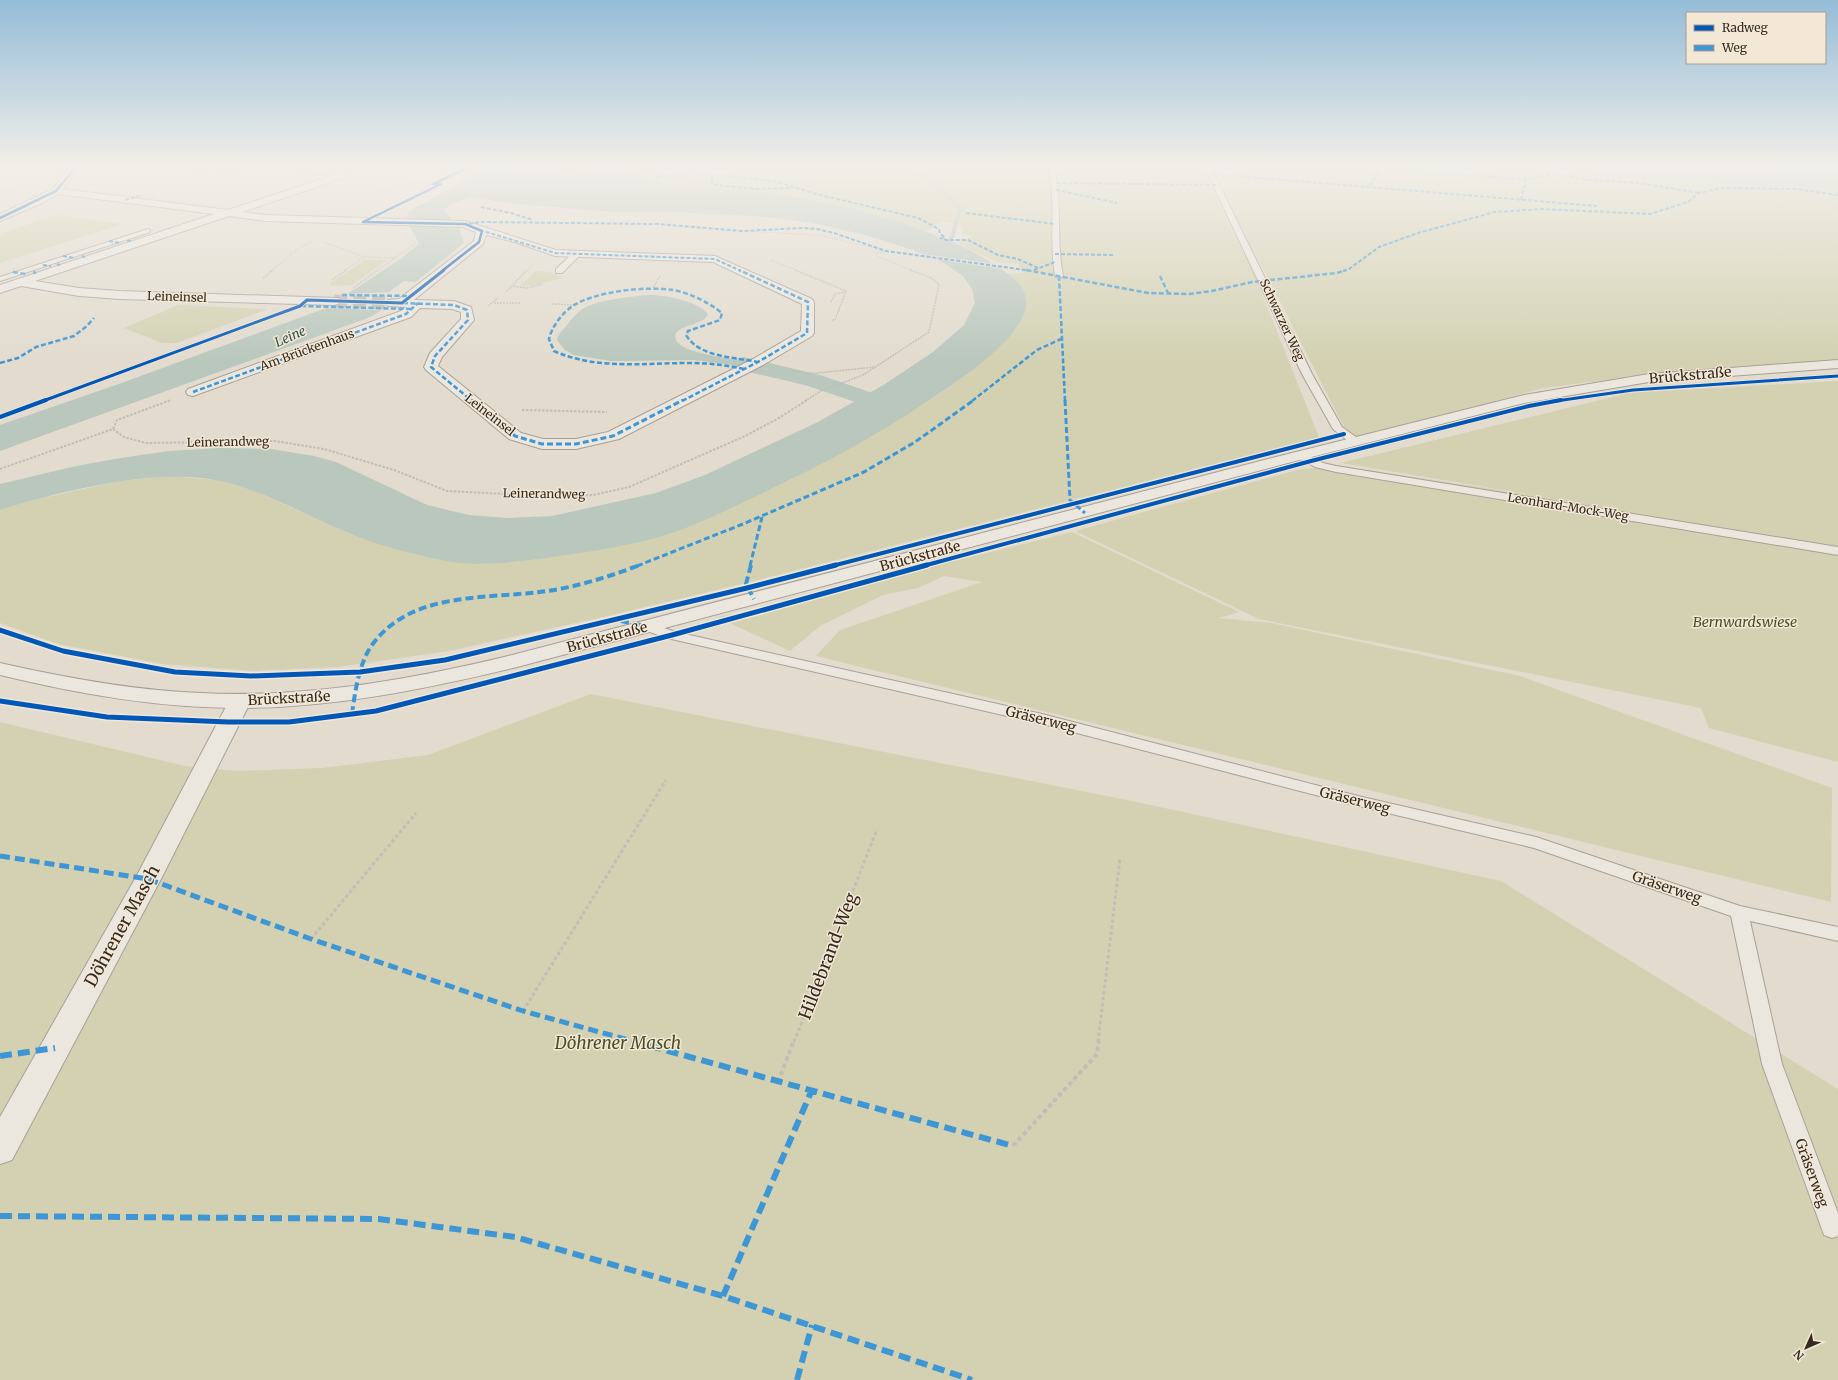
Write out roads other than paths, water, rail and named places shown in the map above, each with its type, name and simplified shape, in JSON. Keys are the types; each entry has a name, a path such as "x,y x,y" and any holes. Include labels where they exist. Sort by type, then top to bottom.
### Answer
{"street":[{"path":"0,289 170,232"},
{"name":"Leineinsel","path":"482,232 479,242 397,303 454,305 467,310 468,320 435,356 431,367 515,436 542,444 576,444 613,436 758,362 807,333 808,302 715,259 577,254"},
{"path":"487,232 519,241 554,254 577,254"},
{"name":"Leineinsel","path":"20,282 79,292 119,295 334,301"},
{"name":"Am Brückenhaus","path":"192,392 406,314 418,303"},
{"name":"Brückstraße","path":"0,669 76,685 127,693 186,699 240,700 316,697 408,685 459,675 1301,455 1524,399 1583,388 1665,377 1838,364"},
{"name":"Döhrener Masch","path":"0,1149 148,879 240,700"}],"lane":[{"path":"0,279 144,232"},
{"path":"1055,232 1055,262 1059,276"},
{"name":"Schwarzer Weg","path":"1239,232 1307,374 1338,429 1356,442"},
{"path":"559,271 577,254"},
{"name":"Leonhard-Mock-Weg","path":"1301,455 1318,468 1336,469 1838,551"},
{"name":"Gräserweg","path":"646,626 672,635 1042,719 1358,802 1536,842 1739,912 1772,1064 1832,1227"},
{"path":"1739,912 1838,934"}],"water":[{"name":"Leine","path":"413,232 460,232 464,243 376,314 368,318 0,451 0,425 116,385 326,308 402,258 419,244"},
{"path":"854,232 929,232 982,257 1006,272 1021,287 1026,299 1026,306 1022,319 1013,333 986,360 887,427 802,474 720,513 666,535 626,545 546,558 483,564 458,563 421,556 372,542 254,491 237,485 195,477 167,477 109,483 52,495 0,510 0,484 76,466 121,458 169,451 221,448 271,449 314,456 336,462 427,505 469,515 508,518 552,516 656,493 705,475 818,422 885,384 933,352 964,325 975,303 972,289 963,276 944,263 913,250"},
{"path":"647,295 680,299 697,305 708,314 700,321 678,331 675,335 676,340 681,345 688,349 718,357 748,362 740,366 694,360 611,361 574,355 565,350 557,340 573,318 586,307 612,300"}],"waterway":[{"path":"940,250 952,237 953,232"},
{"path":"744,364 812,380 885,405"}],"tunnel":[{"path":"334,301 392,303"}],"park label":[{"name":"Bernwardswiese","path":"1745,622"}]}
